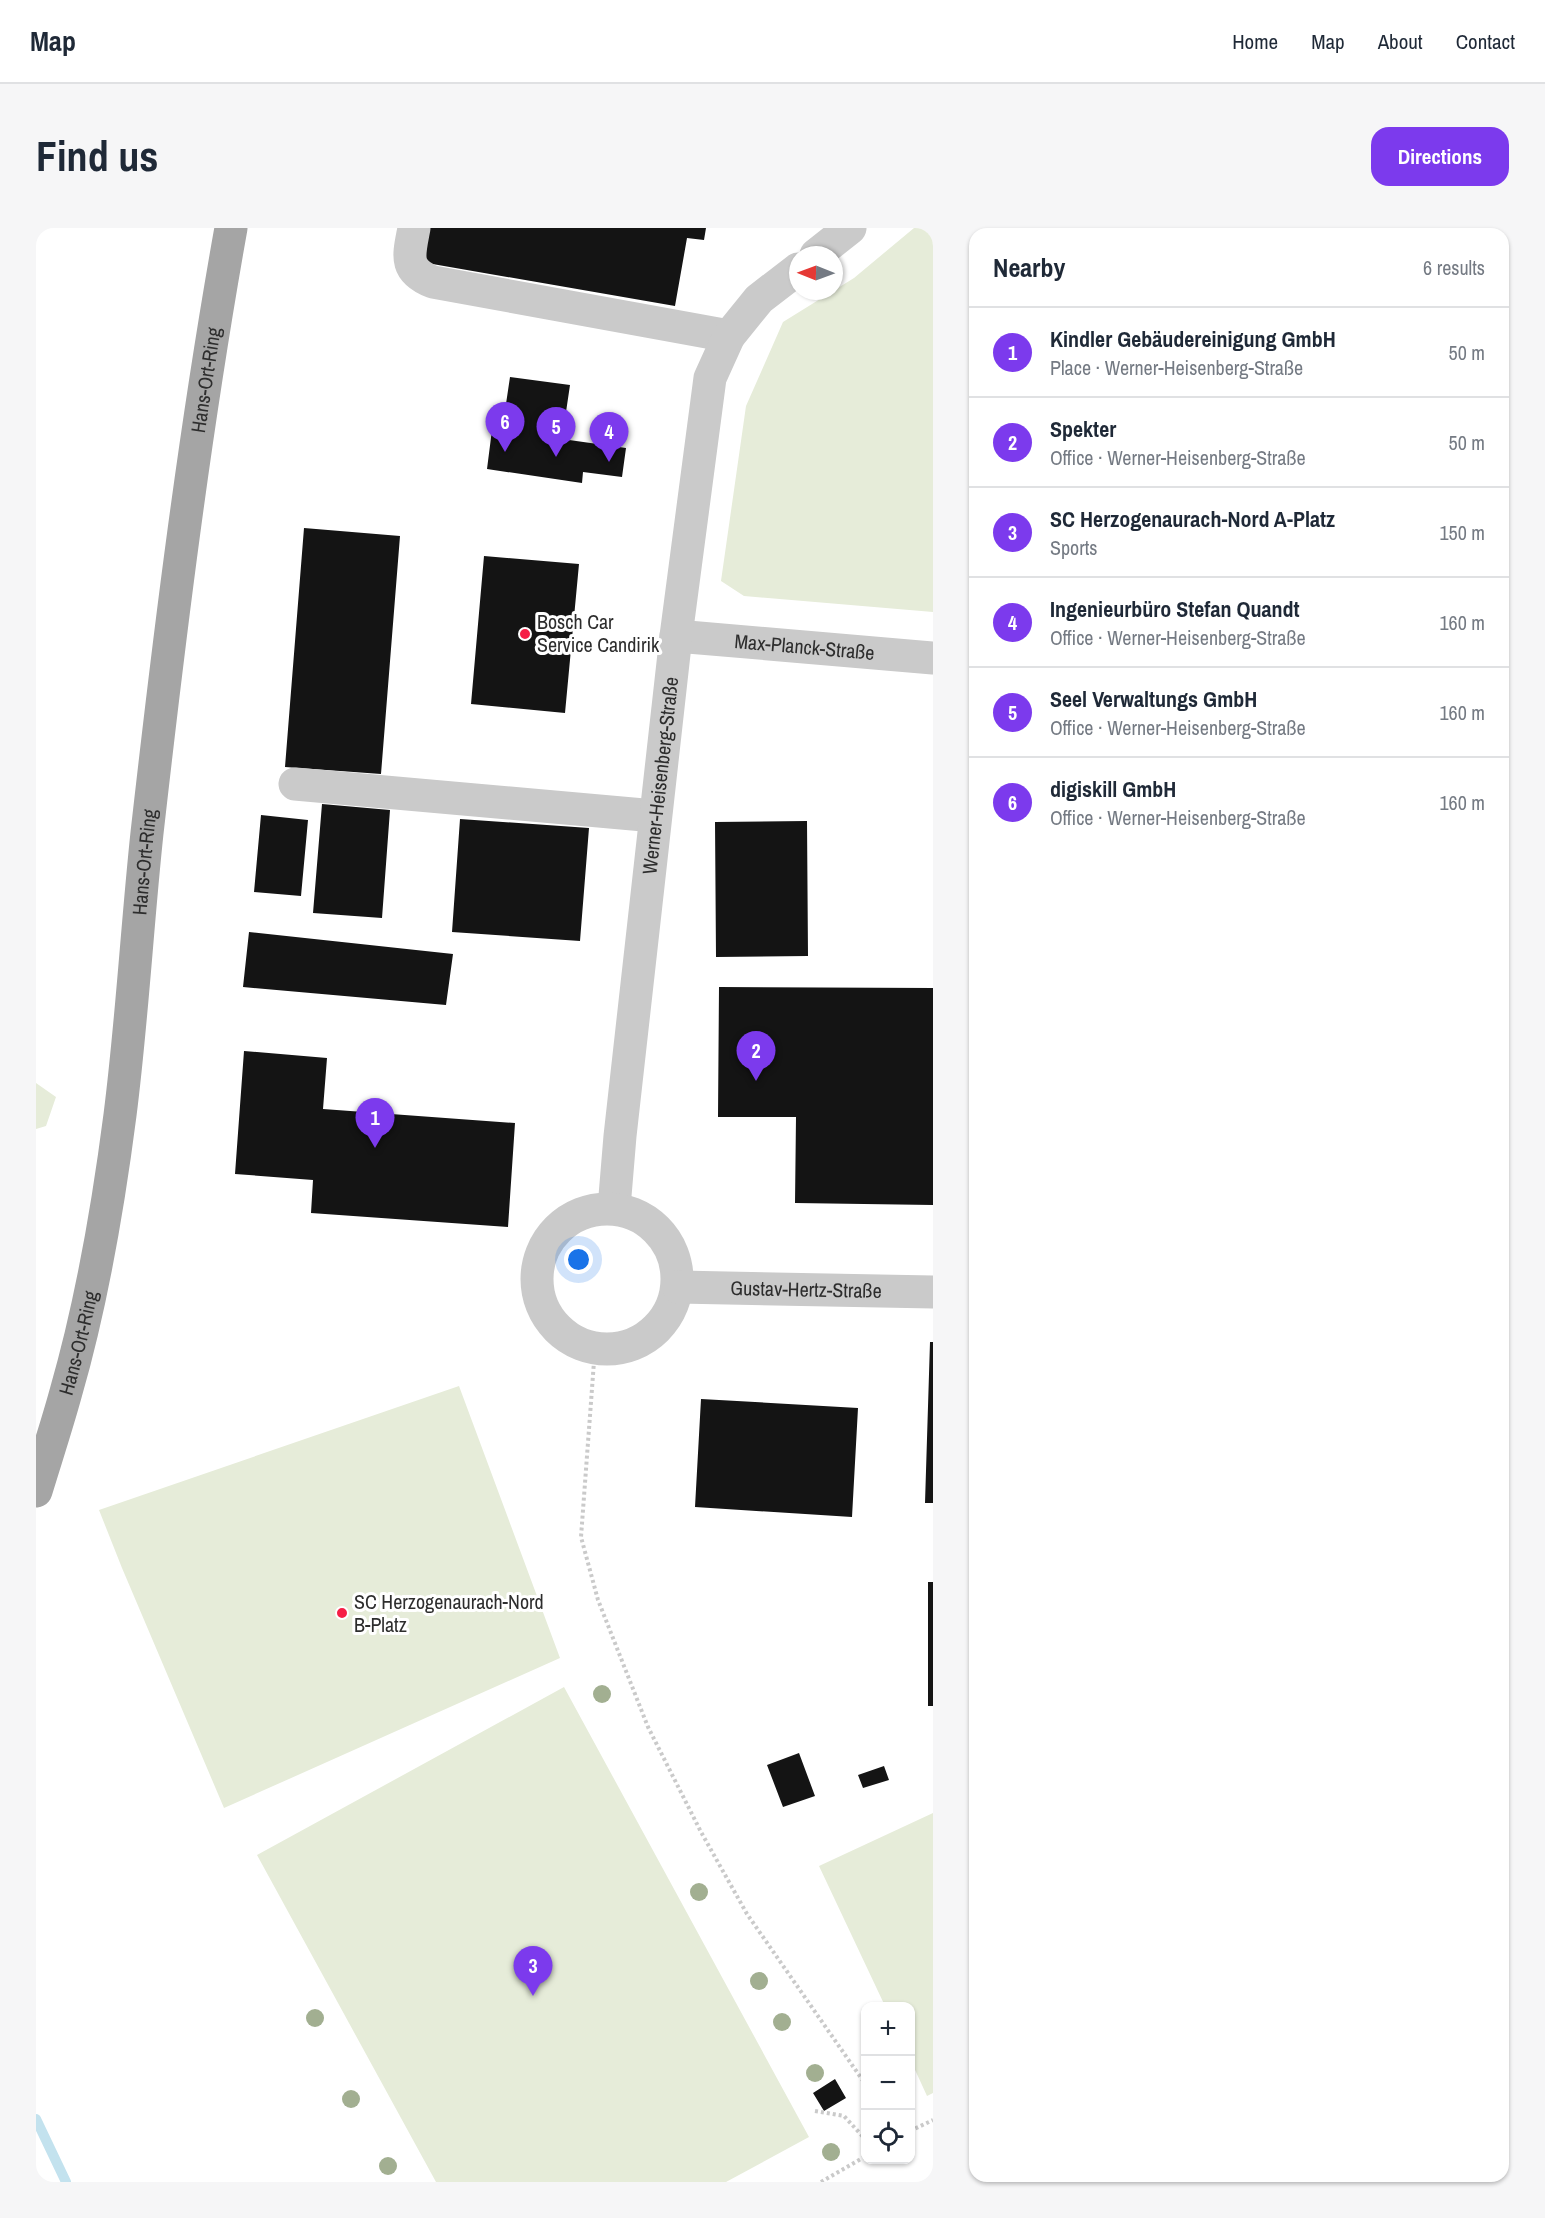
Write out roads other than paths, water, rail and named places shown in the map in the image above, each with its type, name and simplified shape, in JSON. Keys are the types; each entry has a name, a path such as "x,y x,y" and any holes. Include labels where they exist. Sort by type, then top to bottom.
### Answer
{"main road":[{"name":"Hans-Ort-Ring","path":"36,1491 67,1390 91,1287 120,1114 141,888 171,617 231,228"}],"street":[{"path":"414,228 409,255 411,266 419,276 433,282 729,336"},
{"path":"827,246 850,228"},
{"name":"Werner-Heisenberg-Straße","path":"614,1208 655,816 710,378 729,336 759,299 789,276"},
{"name":"Max-Planck-Straße","path":"676,636 933,658"},
{"path":"295,784 655,816"},
{"path":"614,1208 637,1215 657,1229 671,1248 677,1271 678,1287 668,1314 655,1331 637,1343 617,1349 595,1348 575,1342 558,1329 547,1316 540,1300 537,1283 540,1259 551,1237 568,1220 590,1210 614,1208"},
{"name":"Gustav-Hertz-Straße","path":"678,1287 933,1293"}],"waterway":[{"path":"36,2119 66,2182"}],"place":[{"name":"digiskill GmbH","path":"505,452"},
{"name":"Seel Verwaltungs GmbH","path":"556,457"},
{"name":"Ingenieurbüro Stefan Quandt","path":"609,462"},
{"name":"Bosch Car Service Candirik","path":"525,634"},
{"name":"Spekter","path":"756,1081"},
{"name":"Kindler Gebäudereinigung GmbH","path":"375,1148"},
{"name":"SC Herzogenaurach-Nord B-Platz","path":"342,1613"},
{"name":"SC Herzogenaurach-Nord A-Platz","path":"533,1996"}]}
